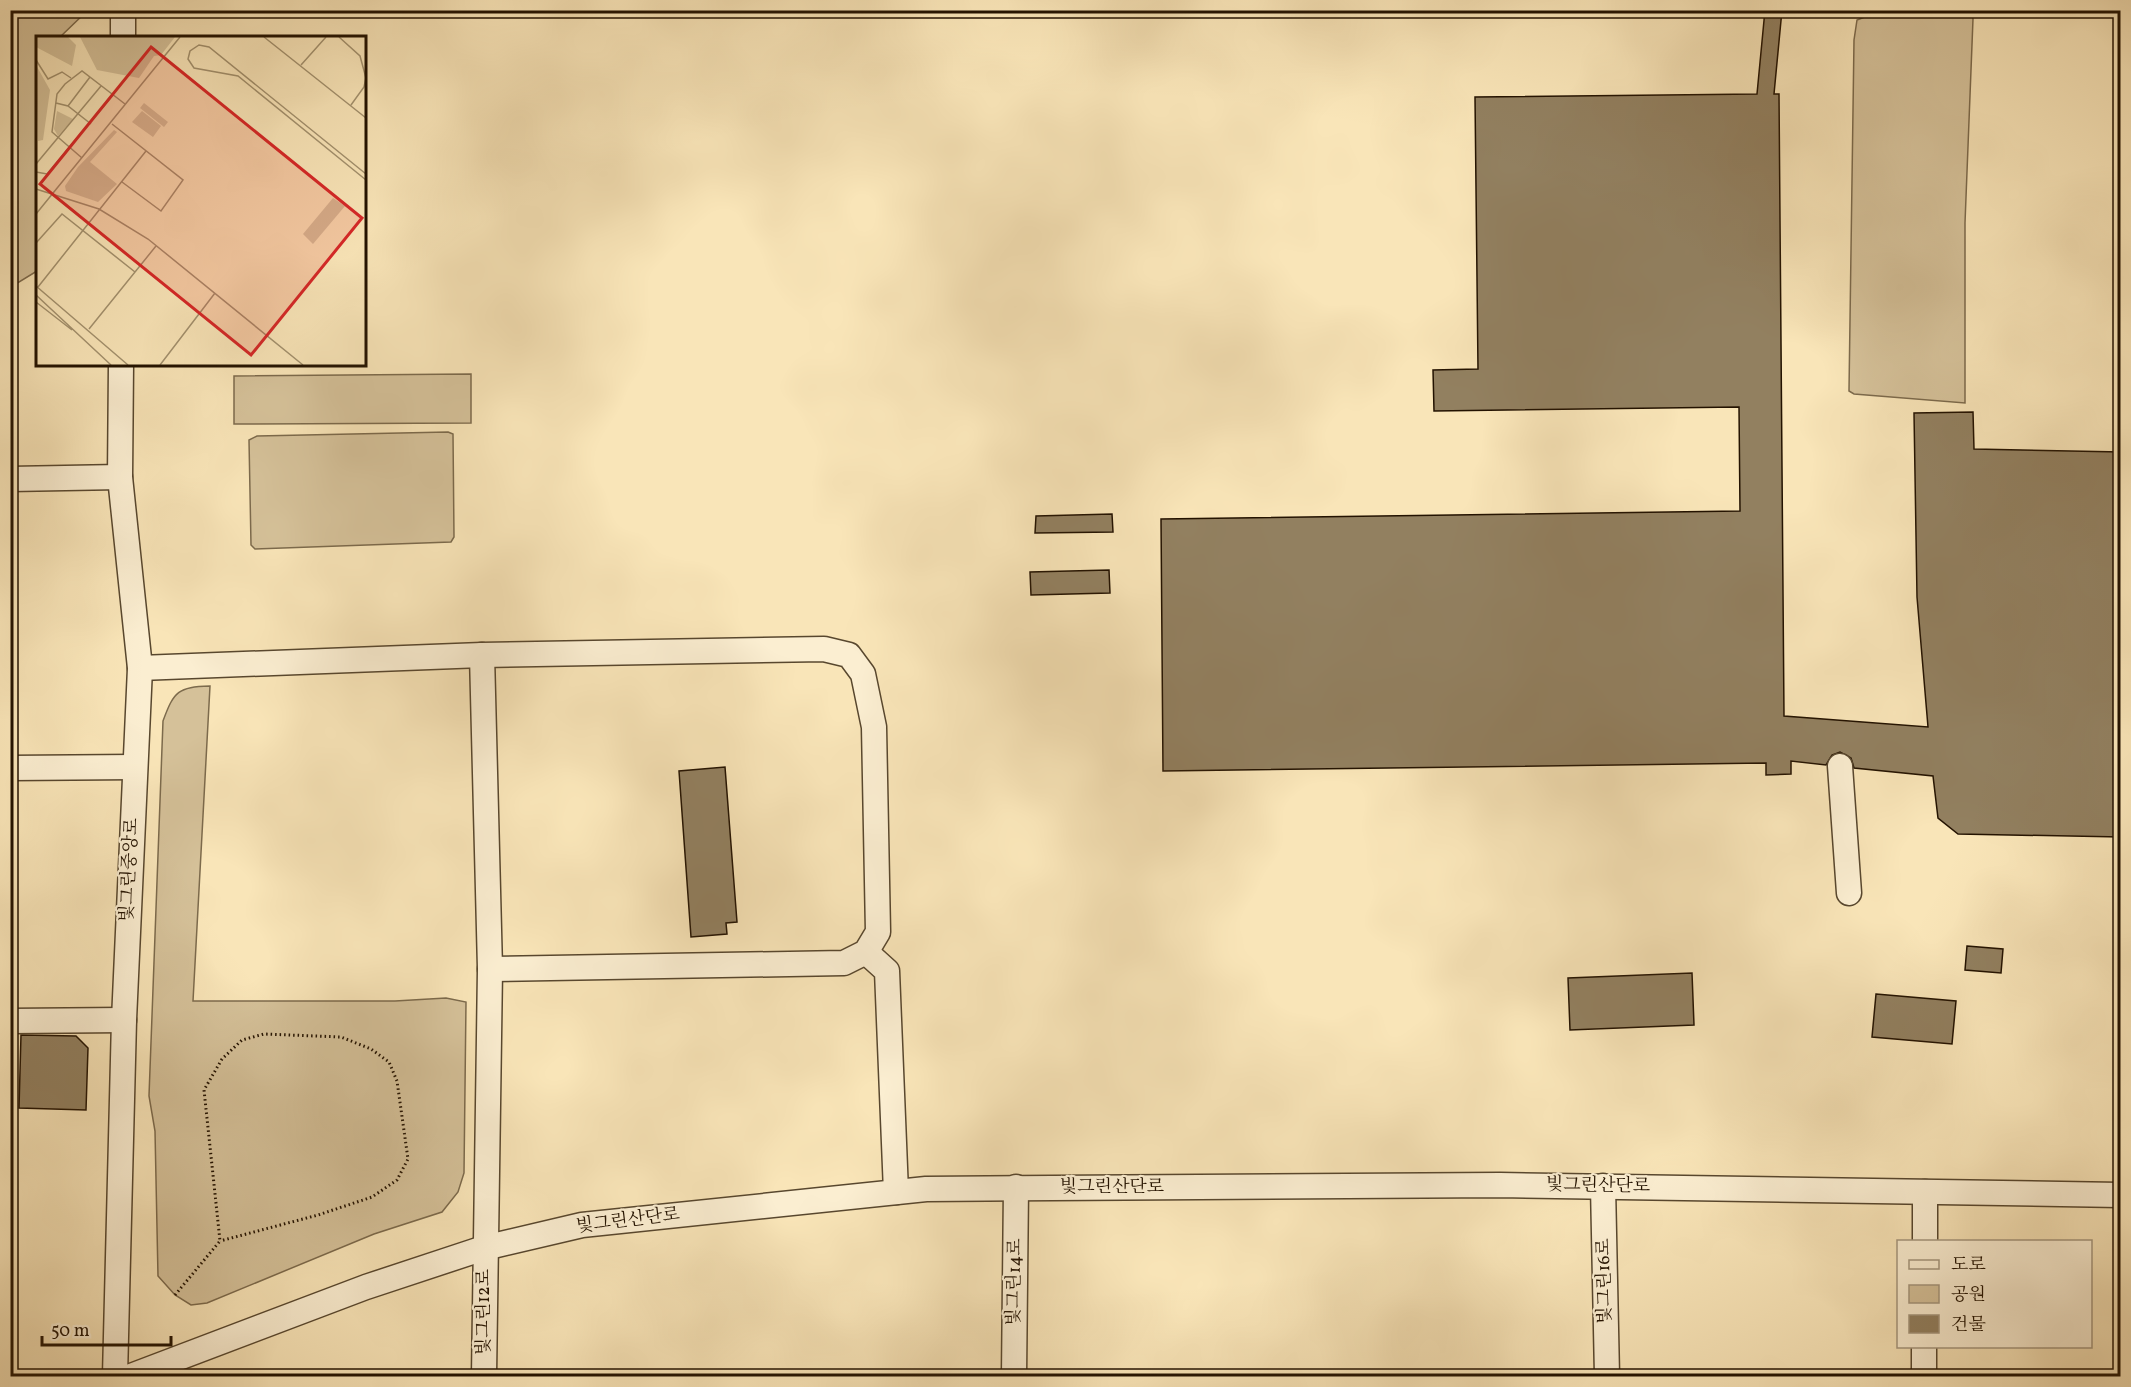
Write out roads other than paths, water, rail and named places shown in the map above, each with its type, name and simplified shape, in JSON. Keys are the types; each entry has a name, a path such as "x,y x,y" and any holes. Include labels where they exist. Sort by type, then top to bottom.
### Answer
{"street":[{"path":"123,10 123,36"},
{"name":"빛그린중앙로","path":"115,1377 123,1020 140,668 120,477 121,366"},
{"path":"10,479 120,477"},
{"path":"140,668 482,655 824,649 849,655 863,674 873,727 878,932 866,952 844,963 490,969"},
{"name":"빛그린12로","path":"482,655 490,969 484,1248 484,1377"},
{"path":"1840,766 1850,893"},
{"path":"10,768 135,767"},
{"path":"866,952 887,971 896,1192"},
{"path":"10,1020 123,1020"},
{"name":"빛그린산단로","path":"131,1377 366,1287 484,1248 582,1225 896,1192 1016,1187 1603,1186 2121,1195"},
{"name":"빛그린16로","path":"1603,1186 1607,1377"},
{"name":"빛그린14로","path":"1014,1377 1016,1187"},
{"path":"1925,1192 1925,1240"},
{"path":"1924,1348 1924,1377"}]}
